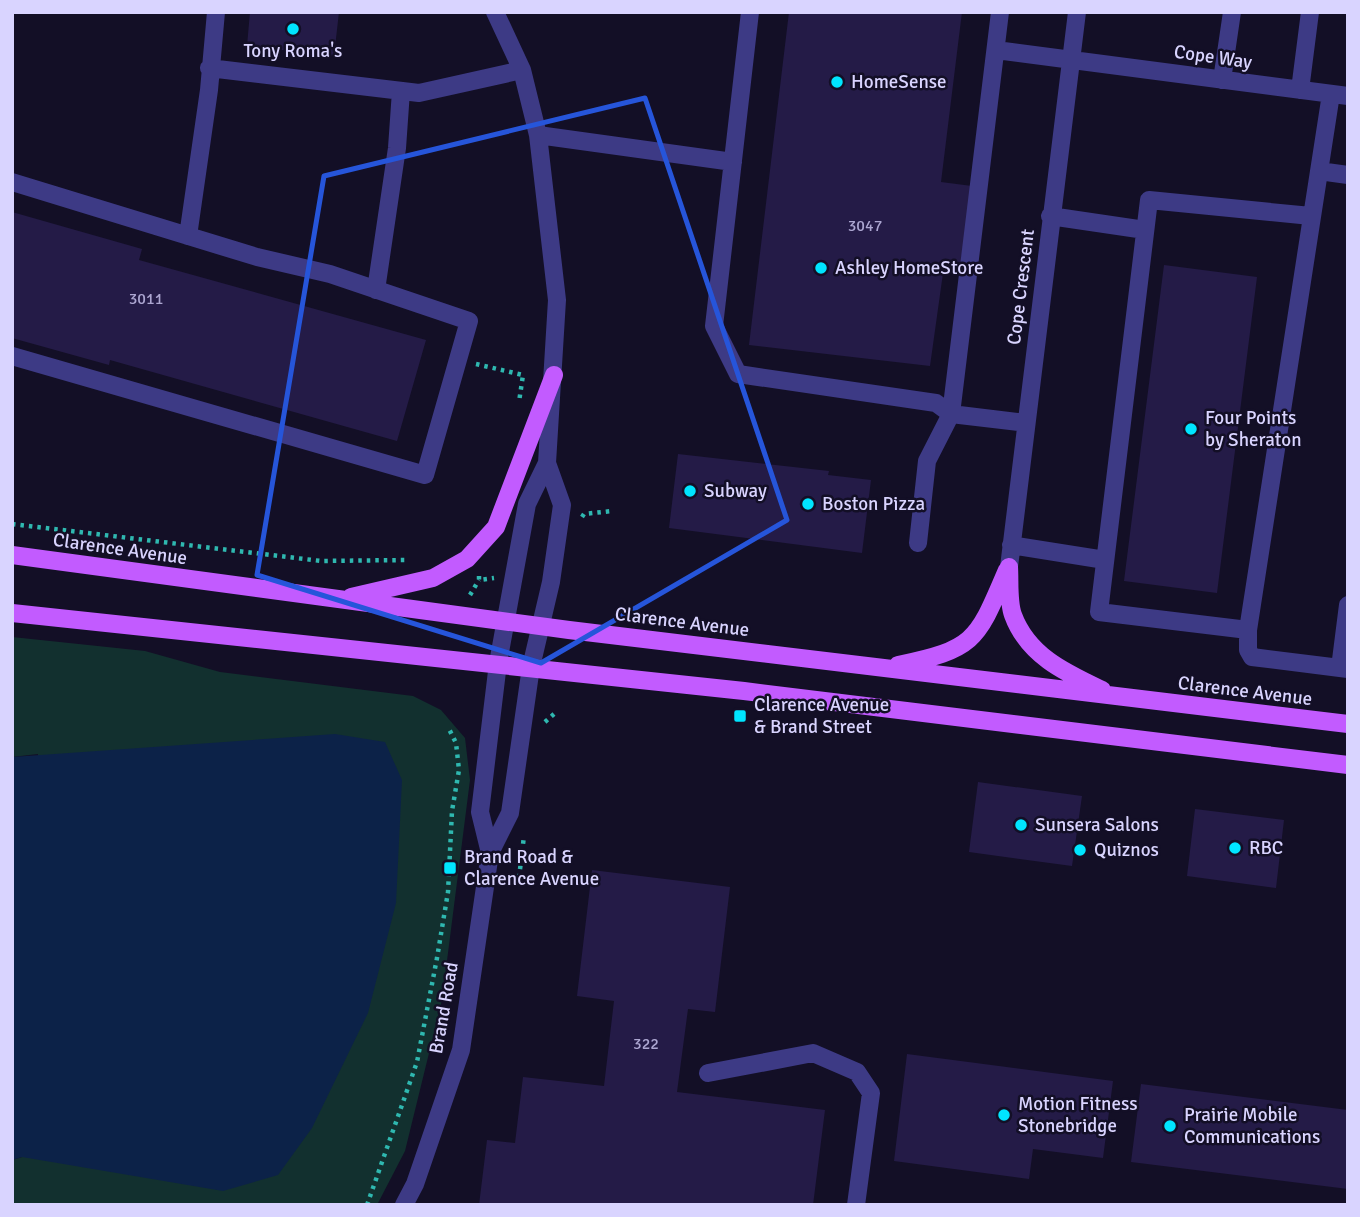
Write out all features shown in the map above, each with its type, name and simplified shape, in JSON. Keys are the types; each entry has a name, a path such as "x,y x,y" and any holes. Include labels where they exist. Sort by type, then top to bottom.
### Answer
{"main road":[{"path":"338,600 433,578 467,559 496,527 554,375"},
{"name":"Clarence Avenue","path":"12,555 338,600 1348,724"},
{"path":"882,668 939,656 965,644 982,629 1009,567"},
{"path":"1009,567 1013,615 1027,638 1049,664 1114,696"},
{"path":"12,612 498,663 1166,741 1348,765"}],"street":[{"path":"188,236 216,12"},
{"path":"495,12 522,70 538,135 557,300 547,463"},
{"path":"750,12 714,326 738,374 936,403 951,414 1026,423"},
{"path":"918,542 927,461 951,414 1000,12"},
{"name":"Cope Crescent","path":"1009,567 1077,12"},
{"path":"1222,80 1232,12"},
{"path":"1300,90 1310,12"},
{"name":"Cope Way","path":"996,50 1340,95"},
{"path":"209,68 419,93 522,70"},
{"path":"376,290 397,148 401,91"},
{"path":"1340,95 1319,171 1311,216 1248,631 1248,650 1252,657 1344,668 1348,605"},
{"path":"538,135 733,162"},
{"path":"1319,171 1348,175"},
{"path":"12,182 125,214 257,257 330,274 469,321 425,475 12,356"},
{"path":"1248,631 1099,612 1149,200 1311,216"},
{"path":"1050,216 1145,230"},
{"name":"Brand Road","path":"490,853 480,811 498,663 527,504 547,463"},
{"name":"Brand Road","path":"404,1205 415,1184 461,1050 490,853 510,813 531,667 551,582 562,505 547,463"},
{"path":"1012,545 1105,560"},
{"path":"708,1073 813,1053 857,1072 871,1093 856,1205"}],"path":[{"path":"458,360 523,375 519,409"},
{"path":"12,524 321,561 418,559"},
{"path":"470,595 479,580 478,571"},
{"path":"479,580 498,578"},
{"path":"367,1205 417,1062 437,958 447,892 452,811 459,770 456,743 448,727"}],"highlighted area":[{"path":"645,98 787,520 541,663 257,575 324,176"}],"green space":[{"path":"12,637 145,651 220,672 413,696 441,710 465,738 470,780 442,1000 405,1151 377,1205 12,1205 12,1160 22,1157 38,754 12,757"}],"water":[{"path":"335,734 385,742 402,780 396,903 368,1013 312,1128 278,1175 223,1191 22,1157 12,1160 12,757"}],"building":[{"name":"Tony Roma's","path":"250,12 339,12 334,56 247,46"},
{"path":"789,12 962,12 941,182 972,186 960,268 944,266 930,366 749,345"},
{"path":"12,212 142,249 139,260 426,340 397,441 110,360 109,365 12,338"},
{"name":"Four Points by Sheraton","path":"1164,265 1257,277 1217,593 1124,581"},
{"path":"678,454 829,471 828,475 871,480 862,553 669,528"},
{"path":"978,782 1082,796 1072,866 969,852"},
{"name":"RBC","path":"1195,809 1284,820 1276,888 1187,876"},
{"path":"592,870 730,887 715,1012 688,1009 677,1092 825,1110 813,1205 479,1205 487,1140 515,1143 523,1077 604,1086 614,1001 577,996"},
{"name":"Motion Fitness Stonebridge","path":"907,1054 1113,1081 1103,1158 1033,1149 1029,1179 894,1161"},
{"path":"1141,1084 1348,1110 1348,1189 1131,1162"}],"place":[{"name":"Tony Roma's","path":"293,29"},
{"name":"HomeSense","path":"837,82"},
{"name":"Ashley HomeStore","path":"821,268"},
{"name":"Four Points by Sheraton","path":"1191,429"},
{"name":"Subway","path":"690,491"},
{"name":"Boston Pizza","path":"808,504"},
{"name":"Clarence Avenue & Brand Street","path":"740,716"},
{"name":"Sunsera Salons","path":"1021,825"},
{"name":"RBC","path":"1235,848"},
{"name":"Quiznos","path":"1080,850"},
{"name":"Brand Road & Clarence Avenue","path":"450,868"},
{"name":"Motion Fitness Stonebridge","path":"1004,1115"},
{"name":"Prairie Mobile Communications","path":"1170,1126"}]}
